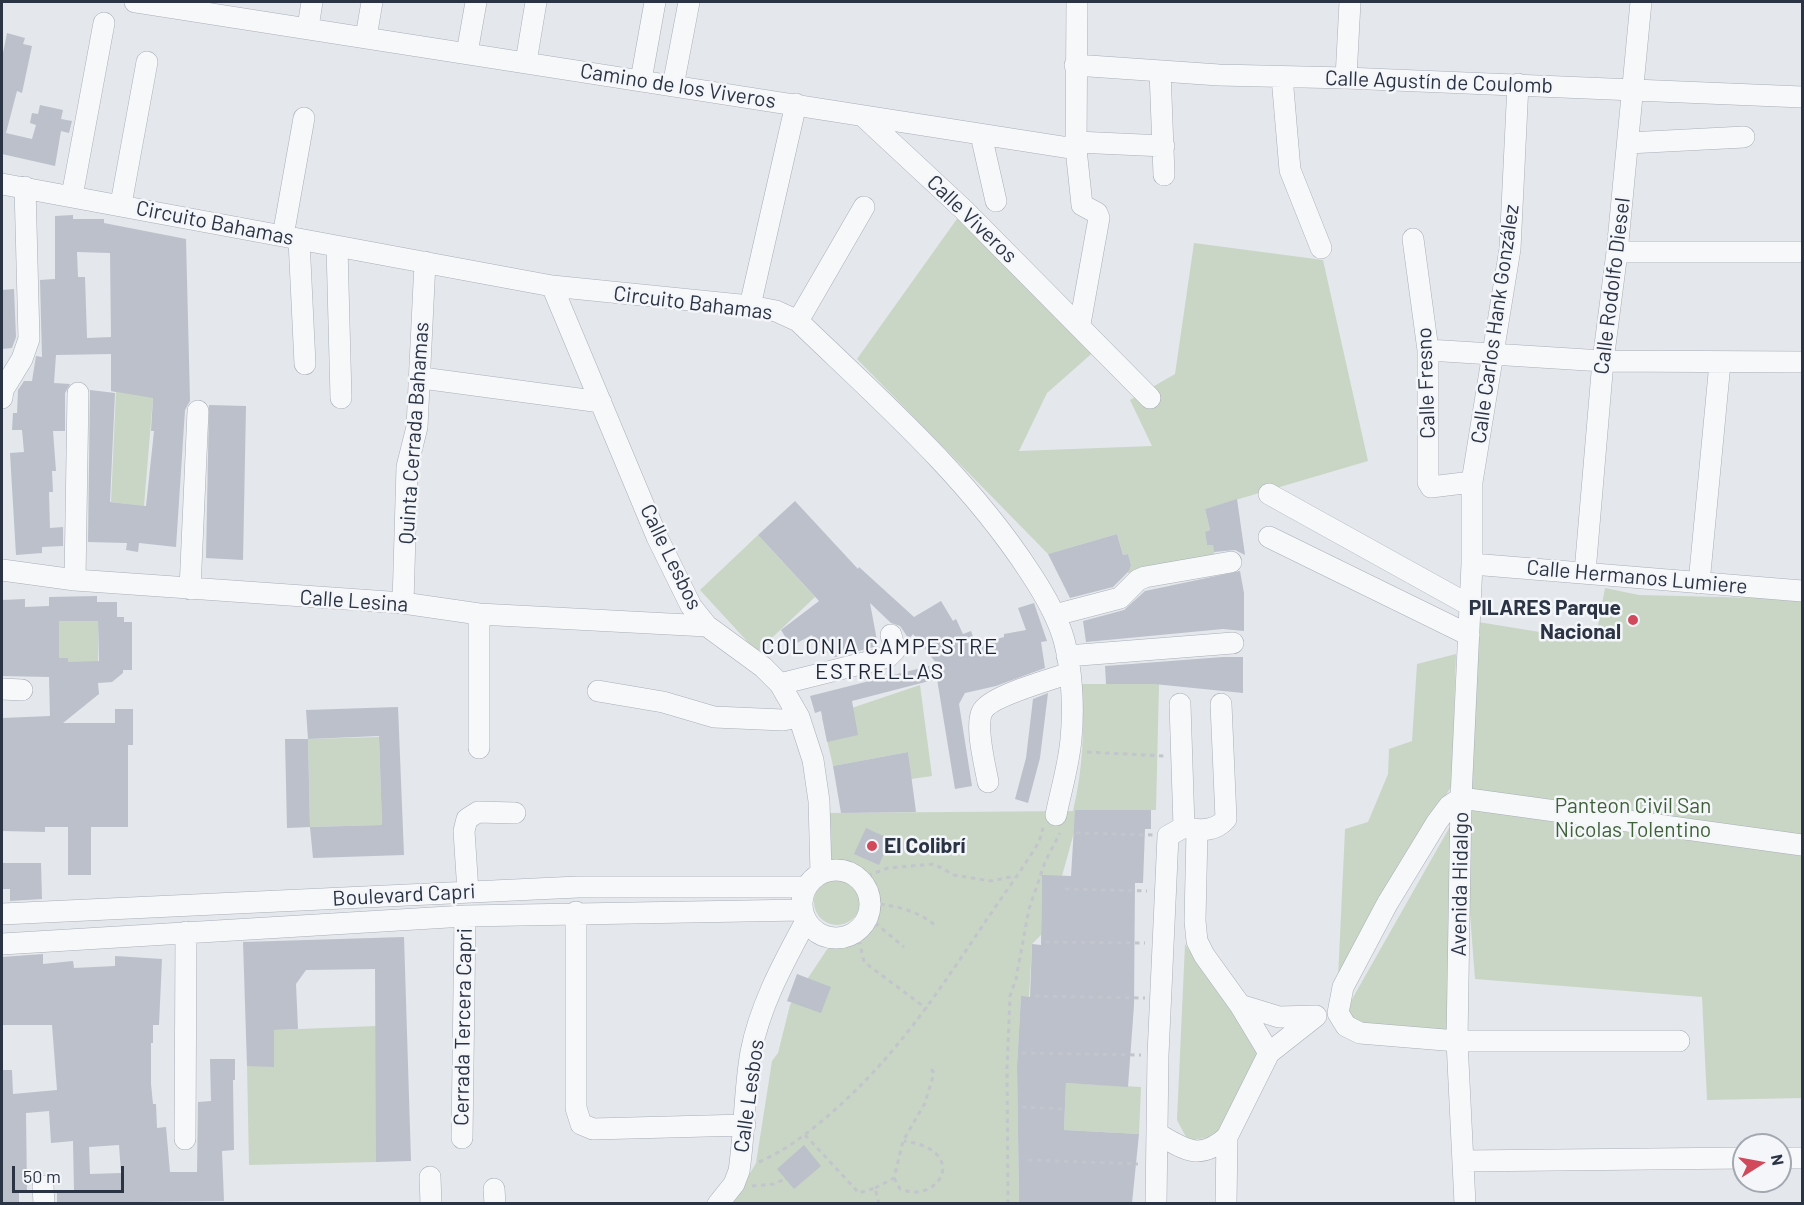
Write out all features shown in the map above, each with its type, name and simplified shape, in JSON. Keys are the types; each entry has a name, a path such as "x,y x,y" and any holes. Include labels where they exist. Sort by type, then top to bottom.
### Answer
{"street":[{"name":"Camino de los Viveros","path":"135,2 193,6 366,37 863,116 886,117 981,135 1076,146 1164,146"},
{"path":"308,27 312,2"},
{"path":"366,37 372,2"},
{"path":"467,53 476,2"},
{"path":"526,62 536,2"},
{"path":"641,80 655,2"},
{"path":"674,86 689,2"},
{"path":"1077,2 1076,146 1083,205 1097,213 1099,218 1080,324"},
{"path":"1346,78 1350,2"},
{"name":"Calle Rodolfo Diesel","path":"1584,572 1603,361 1617,252 1641,2"},
{"path":"72,196 104,23"},
{"path":"121,204 147,62"},
{"name":"Calle Agustín de Coulomb","path":"1075,65 1282,77 1518,84 1631,91 1803,97"},
{"path":"1160,71 1164,175"},
{"path":"1282,77 1290,170 1321,248"},
{"name":"Calle Carlos Hank González","path":"1472,564 1472,482 1510,249 1518,84"},
{"path":"750,306 796,104"},
{"name":"Calle Viveros","path":"863,116 1080,324 1150,398"},
{"path":"304,118 291,238 305,364"},
{"path":"981,135 996,201"},
{"path":"1628,143 1744,137"},
{"name":"Circuito Bahamas","path":"2,183 552,286 750,306 776,311 798,321 907,427 979,504 1010,542 1055,615 1068,665 1071,740 1056,815"},
{"path":"2,399 3,390 22,359 29,339 25,187"},
{"path":"798,321 864,207"},
{"name":"Calle Fresno","path":"1413,239 1428,350 1428,482 1431,487 1437,488 1472,482"},
{"path":"337,247 341,399"},
{"path":"1617,252 1803,252"},
{"name":"Quinta Cerrada Bahamas","path":"403,603 407,467 417,427 422,378 425,262"},
{"name":"Calle Lesbos","path":"552,286 679,584 707,626 763,667 780,684 799,717 813,760 819,801 813,880"},
{"path":"1428,350 1603,361 1803,362"},
{"path":"1699,583 1720,363"},
{"path":"422,378 601,402"},
{"path":"75,580 78,393"},
{"path":"190,589 198,411"},
{"path":"1269,494 1471,606"},
{"path":"1269,537 1469,634"},
{"path":"1055,615 1120,598 1138,580 1145,577 1231,562"},
{"name":"Calle Hermanos Lumiere","path":"1472,564 1803,591"},
{"name":"Avenida Hidalgo","path":"1465,1203 1458,1041 1461,798 1472,564"},
{"name":"Calle Lesina","path":"2,570 75,580 403,603 479,614 707,626"},
{"path":"479,614 479,748"},
{"path":"780,684 888,657 895,650 891,635"},
{"path":"988,782 980,725 982,712 992,701 1068,665 1233,643"},
{"path":"598,691 663,702 714,717 783,720 799,717"},
{"path":"1180,704 1183,831 1197,941 1269,1053"},
{"path":"1183,831 1220,826 1226,819 1221,704"},
{"path":"1679,1041 1458,1041 1360,1033 1346,1026 1338,1013 1343,987 1387,904 1437,822 1449,806 1461,798 1803,845"},
{"path":"468,892 464,831 467,819 478,812 516,813"},
{"path":"1156,1203 1155,1164 1158,1134 1158,1055 1162,998 1164,891 1183,831"},
{"path":"843,870 859,879 868,892 865,917 845,938 834,939 823,936 804,915 813,880 843,870"},
{"name":"Boulevard Capri","path":"2,914 578,887 813,880"},
{"path":"576,912 576,1108 580,1124 593,1129 745,1125"},
{"name":"Boulevard Capri","path":"2,944 465,916 576,912 804,915"},
{"name":"Calle Lesbos","path":"737,1177 745,1125 751,1051 763,1012 804,915"},
{"name":"Cerrada Tercera Capri","path":"462,1138 465,916"},
{"path":"185,1139 186,933"},
{"path":"1240,1005 1279,1017 1338,1013"},
{"path":"1158,1134 1196,1152 1212,1149 1227,1137 1269,1053 1316,1016"},
{"path":"1226,1203 1227,1137"},
{"path":"1464,1161 1732,1158"},
{"path":"430,1177 431,1203"},
{"path":"718,1203 737,1177"}],"path":[{"path":"1069,750 1181,757"},
{"path":"737,1177 805,1135 872,1076 895,1051 927,1009 1039,842 1047,812 1066,819 1045,862 1029,909 1016,979 1010,996 1007,1068 1008,1203"},
{"path":"1076,833 1183,831"},
{"path":"859,879 888,868 934,864 954,875 991,881 1017,876"},
{"path":"1065,889 1164,891"},
{"path":"865,917 892,906 924,916 937,927"},
{"path":"865,917 864,962 927,1009"},
{"path":"865,917 904,946"},
{"path":"1045,942 1164,943"},
{"path":"1035,996 1162,998"},
{"path":"1022,1053 1158,1055"},
{"path":"903,1141 921,1143 936,1152 942,1167 941,1176 932,1190 916,1195 900,1189 894,1178 903,1141 927,1096 934,1073 931,1069"},
{"path":"1022,1107 1065,1109"},
{"path":"805,1135 859,1193 894,1178"},
{"path":"1028,1160 1155,1164"},
{"path":"737,1177 761,1186 785,1179"},
{"path":"875,1188 879,1203"}],"green space":[{"path":"959,216 1097,349 1047,393 1019,451 1152,446 1130,400 1175,374 1194,243 1323,260 1368,461 1205,509 1210,530 1205,532 1207,545 1213,545 1216,562 1128,573 1131,565 1128,554 1123,555 1117,534 1048,554 857,359"},
{"path":"111,335 153,398 144,506 111,502 116,392 111,391"},
{"path":"758,535 815,597 757,652 700,590"},
{"name":"Panteon Civil San Nicolas Tolentino","path":"1605,588 1639,595 1802,599 1802,1098 1707,1100 1702,997 1475,979 1461,798 1472,621 1595,641"},
{"path":"59,621 98,621 98,662 68,662 59,658"},
{"path":"1456,654 1452,785 1338,979 1345,829 1368,822 1388,774 1389,749 1412,741 1417,664"},
{"path":"1081,684 1159,684 1156,810 1075,810 1075,829 1062,876 1042,876 1041,935 1032,944 1029,997 1021,997 1017,1066 1019,1203 732,1204 756,1163 772,1061 778,1053 790,1005 834,939 850,935 862,926 869,915 868,891 860,880 848,873 832,869 827,813 1073,811 1082,748"},
{"path":"920,685 932,776 911,779 908,752 833,766 822,718"},
{"path":"379,737 382,825 310,827 308,739"},
{"path":"1452,823 1456,1032 1370,1027 1347,1016 1347,1008"},
{"path":"842,879 854,885 859,893 859,911 854,919 846,924 832,925 820,919 815,911 814,897 820,885 828,880"},
{"path":"1185,944 1258,1050 1256,1062 1228,1123 1209,1137 1194,1140 1186,1137 1177,1120"},
{"path":"376,1026 376,1162 249,1165 247,1066 274,1066 274,1030"},
{"path":"1066,1083 1141,1087 1139,1134 1064,1130"}],"building":[{"path":"7,33 25,38 23,44 32,46 22,93 17,91 6,133 32,139 36,125 30,123 32,113 38,114 40,105 63,110 61,119 72,121 69,133 61,131 55,166 2,154 2,58"},
{"path":"73,215 73,219 104,219 104,223 186,239 190,401 185,410 176,547 139,543 138,552 126,550 127,543 88,542 90,390 115,393 110,502 146,506 154,431 151,431 153,398 111,391 111,354 56,355 54,383 70,384 65,393 65,431 53,431 56,471 52,471 53,492 49,492 50,528 63,527 63,546 42,547 42,553 16,555 10,453 24,452 22,430 12,430 13,413 17,413 18,390 24,381 32,381 36,356 42,357 40,280 55,279 55,216","holes":["77,252 110,253 111,337 87,338 85,277 78,277"]},
{"path":"14,289 16,337 12,348 2,349 2,290"},
{"path":"209,405 246,406 243,560 206,558"},
{"path":"1237,499 1245,555 1235,550 1214,552 1213,545 1207,545 1205,532 1210,530 1205,509"},
{"path":"795,501 858,569 859,567 914,617 941,601 953,621 956,619 963,634 971,631 976,645 1004,637 1004,634 1026,630 1018,608 1034,603 1047,641 1041,642 1045,668 996,686 965,693 959,704 972,786 955,789 937,679 852,701 858,735 827,742 821,711 815,713 810,696 937,664 913,634 909,639 900,626 891,623 870,603 878,646 835,657 824,651 815,653 812,635 791,646 781,630 819,601 758,535"},
{"path":"1117,534 1123,555 1128,554 1131,565 1129,571 1113,587 1070,598 1048,554"},
{"path":"1240,571 1244,593 1244,631 1223,629 1086,642 1083,621 1124,610 1145,591"},
{"path":"97,596 97,602 117,602 117,617 124,617 124,622 132,622 132,670 123,670 123,673 112,682 98,683 99,694 63,723 115,723 115,709 133,709 133,745 128,745 128,827 91,827 91,875 68,875 68,827 45,827 45,832 2,831 2,718 50,716 49,677 2,676 2,600 25,599 25,607 49,606 49,597","holes":["59,621 98,621 99,661 68,662 68,658 59,658"]},
{"path":"1243,657 1243,693 1154,684 1106,684 1105,666"},
{"path":"1048,693 1040,758 1028,803 1015,799 1026,758 1033,699"},
{"path":"398,707 404,855 313,858 310,827 382,825 379,736 308,739 306,710"},
{"path":"285,739 308,739 310,827 287,828"},
{"path":"908,752 916,812 841,813 833,766"},
{"path":"1075,810 1151,810 1151,829 1145,829 1143,883 1135,883 1134,1005 1128,1087 1066,1083 1064,1130 1139,1134 1132,1203 1019,1203 1017,1066 1021,996 1030,997 1032,944 1041,945 1042,875 1071,876"},
{"name":"El Colibrí","path":"866,828 890,839 879,865 854,854"},
{"path":"2,863 41,863 42,899 10,901 10,889 2,889"},
{"path":"404,937 411,1161 376,1162 375,969 306,970 296,984 298,1029 274,1030 274,1067 247,1066 243,942"},
{"path":"43,954 43,964 73,961 74,968 115,966 115,956 162,959 159,1025 153,1025 153,1043 151,1043 151,1084 153,1104 156,1104 157,1128 166,1127 170,1172 197,1172 198,1102 211,1101 210,1059 235,1059 234,1150 222,1151 224,1201 57,1203 57,1191 74,1190 73,1141 51,1143 49,1111 26,1113 27,1190 19,1190 19,1203 2,1203 2,1070 12,1070 13,1094 57,1090 52,1025 2,1025 2,957","holes":["119,1145 121,1173 90,1174 89,1147"]},
{"path":"797,974 831,987 821,1013 787,1001"},
{"path":"804,1145 821,1166 794,1189 777,1169"}],"place":[{"name":"PILARES Parque Nacional","path":"1633,620"},
{"name":"El Colibrí","path":"872,846"}],"district":[{"name":"COLONIA CAMPESTRE ESTRELLAS","path":"880,660"}]}
